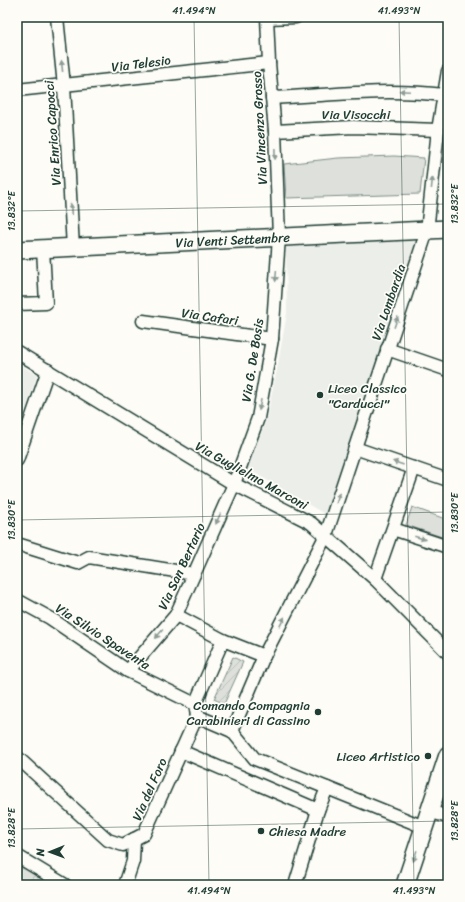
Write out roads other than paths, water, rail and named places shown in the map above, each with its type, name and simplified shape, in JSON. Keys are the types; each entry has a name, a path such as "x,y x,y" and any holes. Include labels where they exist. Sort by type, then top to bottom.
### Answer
{"main road":[{"name":"Via Venti Settembre","path":"17,250 448,229"},
{"path":"405,885 448,755"}],"street":[{"name":"Via Enrico Capocci","path":"57,17 64,86 73,248"},
{"path":"267,18 296,17"},
{"name":"Via Vincenzo Grosso","path":"267,18 275,131 279,237"},
{"name":"Via Telesio","path":"17,90 269,63"},
{"name":"Via Lombardia","path":"232,731 264,656 326,535 427,231 438,130 444,116 444,95 448,71"},
{"path":"272,98 386,91 409,91 444,95"},
{"name":"Via Visocchi","path":"275,131 353,127 438,130"},
{"name":"Via G. De Bosis","path":"234,484 258,418 272,339 279,237"},
{"path":"17,304 46,303 43,249"},
{"name":"Via Cafari","path":"143,321 272,339"},
{"path":"387,349 448,370"},
{"name":"Via Guglielmo Marconi","path":"17,352 234,484 311,523 375,579 448,653"},
{"path":"17,460 48,370"},
{"path":"355,448 448,480"},
{"path":"375,579 414,468"},
{"name":"Via San Bertario","path":"128,671 176,615 234,484"},
{"path":"393,529 448,547"},
{"path":"17,544 78,563 89,557 194,574"},
{"name":"Via Silvio Spaventa","path":"17,600 50,618 128,671 232,731"},
{"path":"176,615 223,640 264,656"},
{"name":"Via del Foro","path":"17,757 108,840 123,845 134,840 144,834 181,751 223,640"},
{"path":"232,731 255,759 424,827"},
{"path":"181,751 318,810"},
{"path":"298,885 296,882 318,810 327,788"},
{"path":"429,811 448,817"},
{"path":"126,885 133,861 134,840"},
{"path":"17,856 65,885"}],"place":[{"name":"Liceo Classico \"Carducci\"","path":"320,395"},
{"name":"Comando Compagnia Carabinieri di Cassino","path":"318,712"},
{"name":"Liceo Artistico","path":"428,756"},
{"name":"Chiesa Madre","path":"261,831"}]}
